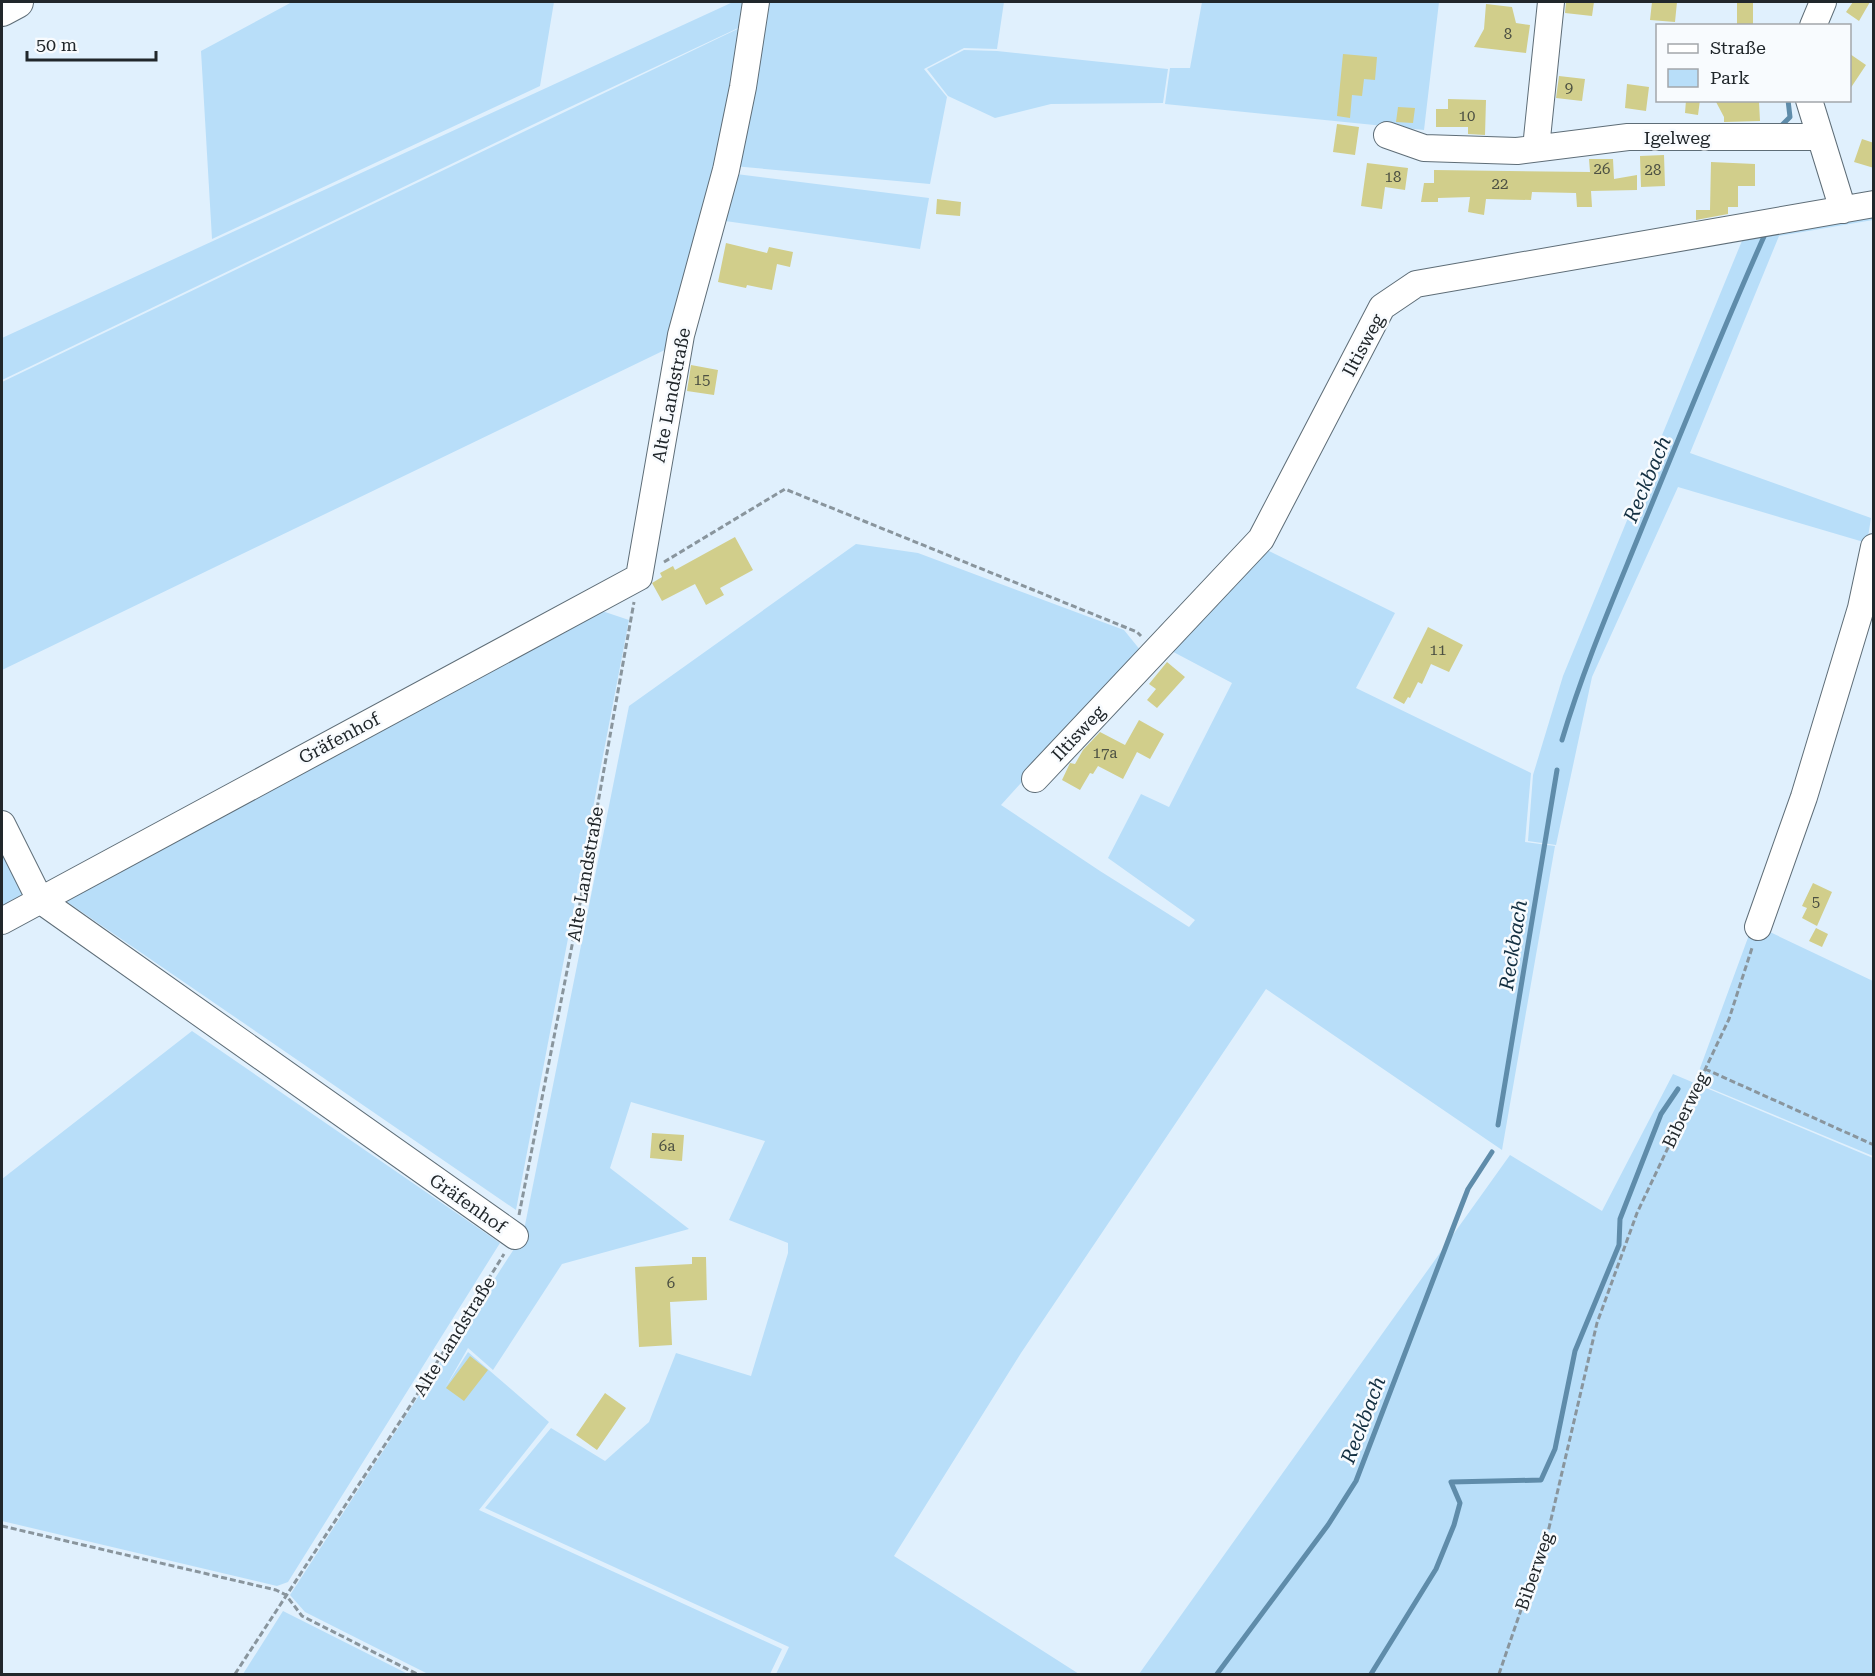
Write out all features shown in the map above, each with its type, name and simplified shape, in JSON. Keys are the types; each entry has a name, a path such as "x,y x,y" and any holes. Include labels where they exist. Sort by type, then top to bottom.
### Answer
{"main road":[{"path":"2,10 16,2"}],"street":[{"name":"Alte Landstraße","path":"639,577 681,335 726,170 743,87 756,2"},
{"path":"1536,148 1551,2"},
{"path":"1814,24 1823,2"},
{"path":"1810,102 1843,210"},
{"name":"Igelweg","path":"1387,135 1424,148 1517,151 1628,137 1819,137"},
{"name":"Iltisweg","path":"1035,779 1261,539 1383,307 1416,284 1874,204"},
{"path":"1758,927 1811,774 1861,608 1874,547"},
{"name":"Gräfenhof","path":"2,921 639,577"},
{"name":"Gräfenhof","path":"2,824 40,900 515,1236"}],"path":[{"path":"639,577 785,489 1137,632 1158,649"},
{"name":"Alte Landstraße","path":"235,1674 405,1414 515,1236 577,920 639,577"},
{"name":"Biberweg","path":"1499,1674 1550,1527 1597,1323 1636,1213 1729,1019 1758,927"},
{"path":"1705,1069 1874,1145"},
{"path":"2,1526 276,1590 286,1595 302,1616 417,1674"}],"green space":[{"path":"292,2 554,2 540,86 212,239 201,51"},
{"path":"733,2 753,2 751,22 2,380 2,338"},
{"path":"760,2 1004,2 997,49 964,48 924,69 947,97 930,184 733,166"},
{"path":"1202,2 1439,2 1424,130 1165,104 1170,68 1190,68"},
{"path":"750,23 673,346 2,670 2,382"},
{"path":"964,50 997,51 1168,69 1163,103 1051,104 995,118 948,96 927,69"},
{"path":"728,173 929,198 920,249 718,220"},
{"path":"1873,209 1873,220 1779,236 1690,453 1871,518 1867,543 1678,487 1592,677 1556,845 1528,841 1533,775 1563,676 1746,231"},
{"path":"856,544 918,553 1124,630 1141,651 1001,805 1189,927 1195,920 1108,858 1141,794 1169,807 1232,683 1164,647 1259,546 1395,613 1356,688 1531,773 1525,842 1555,846 1502,1150 1266,989 1021,1353 894,1556 1079,1674 776,1674 789,1647 485,1508 551,1428 605,1461 649,1422 676,1353 751,1376 788,1253 788,1243 729,1220 765,1141 631,1102 610,1168 689,1229 562,1264 493,1370 468,1348 445,1388 468,1352 549,1422 479,1510 782,1649 770,1674 428,1674 305,1612 290,1595 523,1235 629,706"},
{"path":"596,609 629,620 516,1210 60,897"},
{"path":"2,844 26,890 20,901 2,912"},
{"path":"1753,924 1873,981 1873,1156 1695,1082"},
{"path":"192,1031 500,1243 288,1582 277,1586 2,1521 2,1179"},
{"path":"1673,1074 1873,1158 1873,1674 1139,1674 1510,1155 1602,1211"},
{"path":"283,1611 408,1674 243,1674"}],"building":[{"path":"1566,2 1594,2 1592,16 1565,13"},
{"path":"1652,2 1677,2 1675,22 1650,20"},
{"path":"1737,2 1753,2 1753,24 1737,24"},
{"path":"1853,2 1870,2 1859,21 1846,12"},
{"path":"1486,4 1512,7 1516,23 1530,25 1526,53 1474,47 1484,29"},
{"path":"1343,54 1377,57 1375,80 1364,79 1362,96 1352,95 1350,118 1337,116"},
{"path":"1851,55 1866,65 1851,88"},
{"path":"1559,76 1585,79 1582,101 1556,98"},
{"path":"1627,84 1649,87 1646,111 1625,108"},
{"path":"1448,99 1486,100 1485,135 1468,134 1468,127 1436,127 1436,109 1448,109"},
{"path":"1686,102 1700,102 1698,115 1685,113"},
{"path":"1716,102 1759,102 1760,121 1724,122 1724,117"},
{"path":"1398,107 1415,108 1413,123 1396,122"},
{"path":"1337,124 1359,127 1355,155 1333,152"},
{"path":"1862,139 1874,143 1874,168 1854,162"},
{"path":"1664,155 1665,186 1641,187 1640,156"},
{"path":"1589,159 1613,159 1614,179 1637,175 1637,190 1591,191 1592,207 1577,207 1576,193 1532,192 1531,200 1486,199 1484,215 1468,212 1470,197 1438,198 1438,202 1421,202 1424,183 1434,183 1434,170 1590,172"},
{"path":"1711,162 1755,164 1755,186 1738,186 1738,207 1728,207 1728,214 1696,220 1696,210 1710,210"},
{"path":"1367,163 1408,168 1405,190 1385,187 1382,209 1361,206"},
{"path":"937,199 961,202 960,216 936,214"},
{"path":"726,243 767,253 769,247 793,252 790,267 777,264 772,290 747,285 746,288 718,282"},
{"path":"691,365 718,370 714,395 687,391"},
{"path":"735,537 753,570 720,588 724,595 706,605 695,584 662,601 652,583 662,577 660,573 673,566 675,570"},
{"path":"1428,627 1463,645 1449,672 1431,664 1422,684 1418,682 1410,698 1408,697 1404,704 1393,698"},
{"path":"1167,662 1185,677 1157,708 1147,700 1156,689 1149,684"},
{"path":"1139,720 1164,734 1150,759 1137,752 1123,779 1098,766 1093,774 1090,773 1080,790 1062,780 1070,763 1075,764 1083,750 1100,732 1125,745"},
{"path":"1813,883 1832,892 1817,926 1802,918 1807,908 1802,906"},
{"path":"1816,928 1828,934 1822,947 1809,941"},
{"path":"652,1133 684,1135 682,1161 650,1158"},
{"path":"692,1257 706,1257 707,1300 670,1302 672,1345 639,1347 635,1267 692,1264"},
{"path":"470,1356 488,1370 464,1401 446,1388"},
{"path":"605,1393 626,1408 597,1450 576,1435"}],"waterway":[{"name":"Reckbach","path":"1780,127 1790,117 1788,102"},
{"name":"Reckbach","path":"1562,740 1611,604 1766,232"},
{"name":"Reckbach","path":"1498,1125 1557,770"},
{"path":"1371,1674 1436,1569 1454,1525 1460,1503 1451,1482 1541,1480 1555,1449 1575,1351 1619,1245 1620,1219 1661,1114 1678,1089"},
{"name":"Reckbach","path":"1217,1674 1328,1525 1356,1481 1468,1189 1492,1152"}]}
